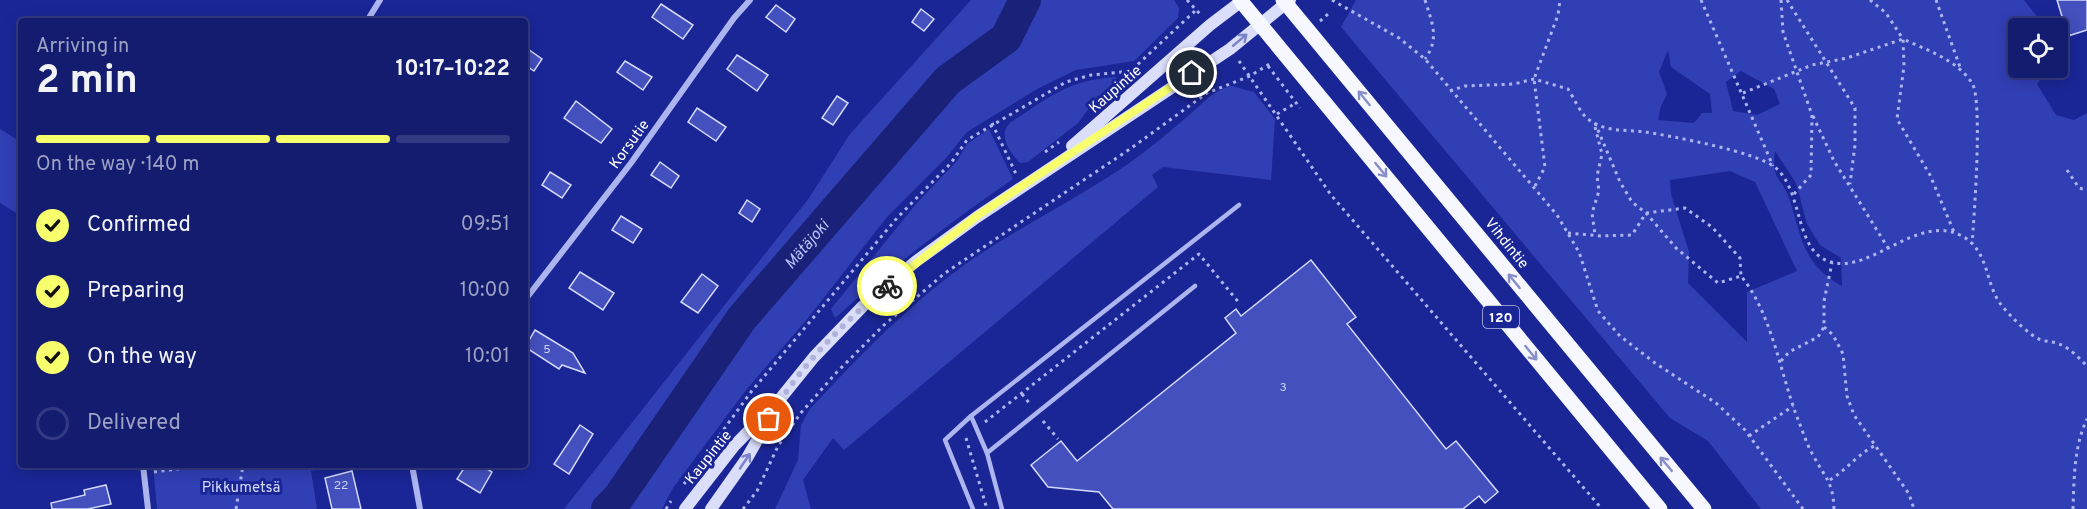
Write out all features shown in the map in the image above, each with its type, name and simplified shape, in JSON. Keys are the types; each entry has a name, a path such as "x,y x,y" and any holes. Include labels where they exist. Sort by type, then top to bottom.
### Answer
{"main road":[{"name":"120","path":"1241,0 1660,509"},
{"name":"Kaupintie","path":"1036,179 1241,0"},
{"name":"Kaupintie","path":"685,509 734,446 780,399 814,357 863,306 915,262 1230,49 1286,1"},
{"name":"Vihdintie","path":"1286,1 1704,509"},
{"name":"Kaupintie","path":"711,509 747,458 780,399"}],"street":[{"path":"369,18 380,0"},
{"name":"Korsutie","path":"528,296 631,163 734,18 750,0"},
{"path":"143,468 148,509"},
{"path":"413,468 420,509"}],"lane":[{"path":"973,509 945,440 971,416 1239,205"},
{"path":"987,453 1195,286"},
{"path":"971,416 987,453 1002,509"}],"path":[{"path":"1187,0 1196,10"},
{"path":"1332,0 1399,38 1425,59 1450,91 1535,186 1568,233 1580,252 1599,311 1620,336 1654,363 1716,403 1749,436 1803,509"},
{"path":"1425,0 1434,27 1434,46 1425,59"},
{"path":"1535,186 1545,167 1534,79 1557,15 1560,0"},
{"path":"1701,0 1773,166 1794,194 1809,247 1820,258 1832,263 1847,264 1915,235 1945,230 1954,233 1972,244 1983,257 2001,306 2040,339 2059,344 2087,366"},
{"path":"1781,0 1783,32 1812,115 1834,161 1888,248"},
{"path":"1787,0 1855,108 1855,145 1850,184"},
{"path":"1870,0 1886,13 1903,39 1961,69"},
{"path":"1936,0 1961,69 1974,85 1977,159 1972,244"},
{"path":"1743,93 1796,72 1903,39"},
{"path":"1903,39 1904,66 1897,119 1930,175 1954,233"},
{"path":"743,509 757,491 778,446 807,406 836,373 884,326 945,273 1130,149 1207,93 1250,76 1273,61"},
{"path":"1268,66 1300,108"},
{"path":"679,490 751,392 897,218 951,163 967,140 992,123 1066,82 1091,75 1132,71"},
{"path":"1250,76 1331,195 1602,509"},
{"path":"1450,91 1465,86 1514,84 1534,79 1568,89 1587,118 1607,130 1644,132 1715,146 1773,166"},
{"path":"1277,114 1296,104"},
{"path":"1794,194 1811,175 1812,115"},
{"path":"1594,122 1620,182 1632,202 1646,213 1676,248 1718,283 1741,276"},
{"path":"1594,122 1602,154 1597,176 1599,191 1592,213 1595,236"},
{"path":"992,123 1016,174"},
{"path":"2067,170 2079,188 2087,190"},
{"path":"1646,213 1685,208 1712,227 1740,258 1741,276 1754,292 1781,361 1793,406 1813,455 1830,480 1834,509"},
{"path":"1568,233 1595,236 1632,235 1646,213"},
{"path":"987,509 965,439 976,430 1198,254 1240,304"},
{"path":"1781,361 1789,352 1818,338 1824,327 1824,301 1832,263"},
{"path":"1824,327 1833,335 1843,354 1847,396 1854,415 1909,494 1914,509"},
{"path":"1749,436 1793,406"},
{"path":"2073,509 2074,471 2082,430 2087,419"},
{"path":"1830,480 1843,472 1860,454 1874,446"},
{"path":"144,473 185,468"},
{"path":"236,509 243,468"},
{"path":"666,509 673,499"}],"green space":[{"path":"971,0 1174,0 1179,8 1178,18 1134,61 1076,70 1039,88 967,132 946,158 887,217 808,318 746,390 673,488 662,509 564,509 809,198 850,134"},
{"path":"1356,0 2024,0 2038,18 2008,18 2008,78 2042,78 2037,84 2056,115 2074,120 2087,113 2087,509 1761,509 1708,441 1670,418 1341,27","holes":["1668,50 1671,67 1710,94 1712,113 1702,113 1694,123 1658,120 1667,94 1659,72","1741,71 1774,89 1780,104 1757,115 1733,111 1726,82","1775,151 1796,183 1807,224 1820,245 1841,258 1842,286 1819,268 1805,248 1789,198 1774,168","1730,171 1755,182 1797,271 1747,292 1747,342 1688,283 1689,252 1671,194 1670,180"]},
{"path":"1116,77 1117,80 1095,100 1078,123 1028,162 1020,163 1012,154 1005,137 1007,127 1011,122 1060,91 1085,82"},
{"path":"1232,86 1254,92 1275,119 1271,180 1163,167 1152,175 1158,187 844,450 833,438 803,480 811,509 775,509 798,460 801,425 810,409 887,330 973,259 1128,164 1213,94"},
{"path":"0,129 18,140 18,214 0,203"},
{"path":"989,129 1013,179 922,246 835,318 831,309 916,204 957,161 967,144"},
{"name":"Pikkumetsä","path":"153,468 320,468 311,471 317,509 157,509"}],"building":[{"path":"2057,0 2087,0 2087,30 2068,36 2068,18 2062,18"},
{"path":"661,4 693,25 683,39 652,17"},
{"path":"776,5 795,19 786,32 766,17"},
{"path":"921,9 934,19 924,31 912,22"},
{"path":"528,49 542,59 534,71 528,67"},
{"path":"737,55 768,75 757,91 727,69"},
{"path":"625,61 652,77 643,90 617,72"},
{"path":"837,96 848,103 833,125 822,118"},
{"path":"576,101 612,129 601,143 564,118"},
{"path":"697,108 726,127 716,141 688,122"},
{"path":"660,162 679,176 671,188 651,175"},
{"path":"550,172 571,185 562,198 542,185"},
{"path":"747,200 760,209 752,222 739,213"},
{"path":"621,216 642,229 633,243 612,230"},
{"path":"1311,260 1356,317 1347,324 1446,449 1456,441 1498,492 1485,503 1479,496 1463,509 1113,509 1099,492 1048,487 1031,465 1061,441 1077,461 1236,333 1225,318 1236,309 1241,316"},
{"path":"580,272 614,293 603,310 569,288"},
{"path":"702,274 718,286 698,313 681,302"},
{"path":"535,330 573,353 585,373 562,365 559,369 528,349 528,342"},
{"path":"580,425 593,434 569,474 554,464"},
{"path":"464,468 486,468 492,472 480,493 457,479"},
{"path":"352,471 361,509 332,509 325,478"},
{"path":"106,485 111,504 88,509 52,509 51,503 85,495 84,490"}],"waterway":[{"name":"Mätäjoki","path":"607,509 618,498 742,318 948,80 1006,38 1025,0"}],"way so far":[{"path":"769,419 780,399 814,357 863,306 887,286"}],"route":[{"path":"887,286 977,216 1036,179 1192,73"}]}
